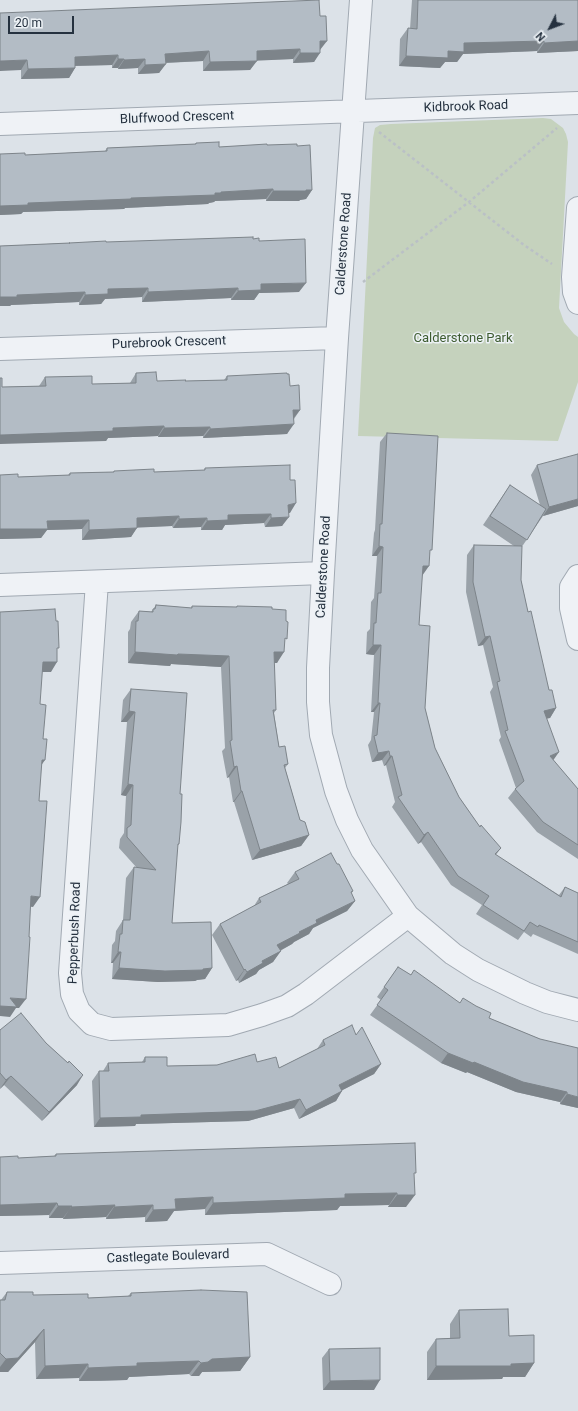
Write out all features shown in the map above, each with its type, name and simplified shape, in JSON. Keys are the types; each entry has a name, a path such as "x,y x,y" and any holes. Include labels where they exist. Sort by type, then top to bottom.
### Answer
{"street":[{"name":"Calderstone Road","path":"361,0 337,338 323,573 318,668 318,702 321,735 327,762 347,820 362,850 408,916 453,954 478,970 547,1002 578,1010"},
{"name":"Kidbrook Road","path":"354,111 578,103"},
{"name":"Bluffwood Crescent","path":"0,124 354,111"},
{"path":"578,208 574,292 578,303"},
{"name":"Purebrook Crescent","path":"0,349 337,338"},
{"path":"0,585 323,573"},
{"path":"578,576 571,587 571,608 578,639"},
{"name":"Pepperbush Road","path":"97,582 70,973 72,994 79,1011 92,1024 111,1029 228,1024 262,1015 287,1006 306,994 408,916"},
{"name":"Castlegate Boulevard","path":"0,1263 267,1254 330,1284"}],"path":[{"path":"361,284 469,202 557,128"},
{"path":"378,132 524,245 552,264"}],"green space":[{"name":"Calderstone Park","path":"543,118 551,119 563,128 568,142 559,308 564,322 578,337 578,382 558,441 358,436 373,138 375,128 380,125 391,124"}],"building":[{"path":"319,0 320,16 326,16 327,41 320,41 320,53 300,53 300,49 257,51 257,61 210,62 209,51 165,54 166,64 145,65 145,59 124,60 118,59 118,55 75,57 75,68 28,69 27,60 0,61 0,13"},
{"path":"418,0 578,0 578,41 544,43 544,41 464,43 464,52 448,51 448,58 406,56 408,28 417,29"},
{"path":"219,142 219,147 267,144 297,144 297,146 310,145 312,190 273,191 273,189 221,192 215,193 215,195 28,203 28,205 0,206 0,154 25,153 25,155 107,151 107,148"},
{"path":"253,237 253,239 259,238 259,241 305,239 306,283 261,284 261,290 238,291 238,288 148,292 148,288 108,289 108,294 85,295 85,292 0,297 0,246 106,241"},
{"path":"156,372 157,381 227,380 227,376 287,373 289,374 290,386 299,385 300,410 293,410 294,424 210,429 210,427 164,428 164,426 113,428 113,431 0,435 0,378 2,378 2,387 46,386 45,377 92,376 92,384 136,383 136,373"},
{"path":"387,433 438,436 432,550 430,550 429,566 423,566 419,625 430,626 425,708 435,748 459,797 480,827 481,825 501,848 495,854 561,897 565,887 578,893 578,942 539,925 538,927 530,922 524,931 483,905 489,896 458,876 428,832 424,835 398,797 402,795 392,756 390,756 389,751 378,753 374,736 377,735 380,703 378,703 381,645 373,645 378,593 381,593 383,547 379,546 380,524 382,524"},
{"path":"578,454 578,499 549,507 537,465"},
{"path":"290,465 290,480 295,480 296,503 288,505 289,517 271,518 271,514 228,515 228,520 207,521 207,518 179,519 179,516 137,518 137,528 89,530 89,520 47,521 48,529 0,529 0,475 18,474 18,477 154,469 154,472 205,470 205,468"},
{"path":"510,485 546,509 527,540 490,516"},
{"path":"474,545 522,546 521,580 528,612 531,611 549,690 552,690 556,708 544,711 559,752 550,756 578,789 578,845 543,822 515,789 524,781 505,731 508,730 497,682 500,681 490,636 485,637 473,582"},
{"path":"156,605 192,608 192,606 272,607 272,609 286,610 286,621 288,622 287,639 285,638 284,652 274,652 276,710 273,710 279,747 285,746 288,764 284,765 300,820 305,822 309,835 260,850 241,791 237,766 234,767 230,741 232,740 229,656 177,655 135,652 136,621 138,621 139,611 153,612"},
{"path":"55,609 56,621 58,621 59,648 57,648 57,662 43,662 40,704 46,705 43,739 47,739 45,760 42,760 39,801 47,801 40,897 31,896 26,999 10,998 17,1007 0,1006 0,612"},
{"path":"131,689 187,693 180,794 182,794 181,822 172,923 211,922 212,968 203,970 165,971 119,968 121,952 118,952 120,934 122,934 123,920 130,920 134,867 156,870 127,837 127,828 131,825 133,785 128,784 135,712 129,711"},
{"path":"331,853 337,864 339,864 353,891 351,892 355,901 316,920 317,923 277,945 281,951 262,961 263,963 247,972 245,969 244,970 220,924 261,902 259,898 299,879 295,872"},
{"path":"398,967 411,975 414,970 460,1003 463,998 491,1013 489,1018 540,1039 578,1048 578,1097 567,1094 567,1092 523,1082 448,1053 377,1005 388,990 384,987"},
{"path":"21,1013 46,1043 68,1063 69,1061 83,1075 49,1112 11,1076 6,1080 0,1073 0,1030"},
{"path":"352,1025 356,1035 362,1027 381,1064 339,1085 342,1091 306,1110 300,1099 255,1111 100,1118 99,1071 109,1071 108,1063 145,1062 145,1057 167,1057 167,1066 217,1065 255,1054 257,1062 276,1057 279,1068 325,1045 323,1040"},
{"path":"415,1143 415,1195 397,1195 397,1193 345,1194 345,1198 213,1203 213,1197 175,1199 176,1209 153,1210 153,1205 71,1207 72,1206 58,1206 57,1203 0,1205 0,1157 18,1156 18,1158 56,1156 56,1154"},
{"path":"201,1290 247,1292 250,1357 212,1359 208,1362 201,1363 199,1361 137,1363 137,1366 88,1368 88,1364 45,1366 44,1329 18,1358 6,1359 0,1353 0,1300 5,1300 7,1292 33,1292 33,1295 88,1294 88,1298 131,1296 131,1293"},
{"path":"508,1309 509,1336 534,1335 534,1363 511,1364 511,1366 436,1366 436,1339 460,1338 459,1310"},
{"path":"380,1348 380,1380 330,1381 329,1349"}]}
